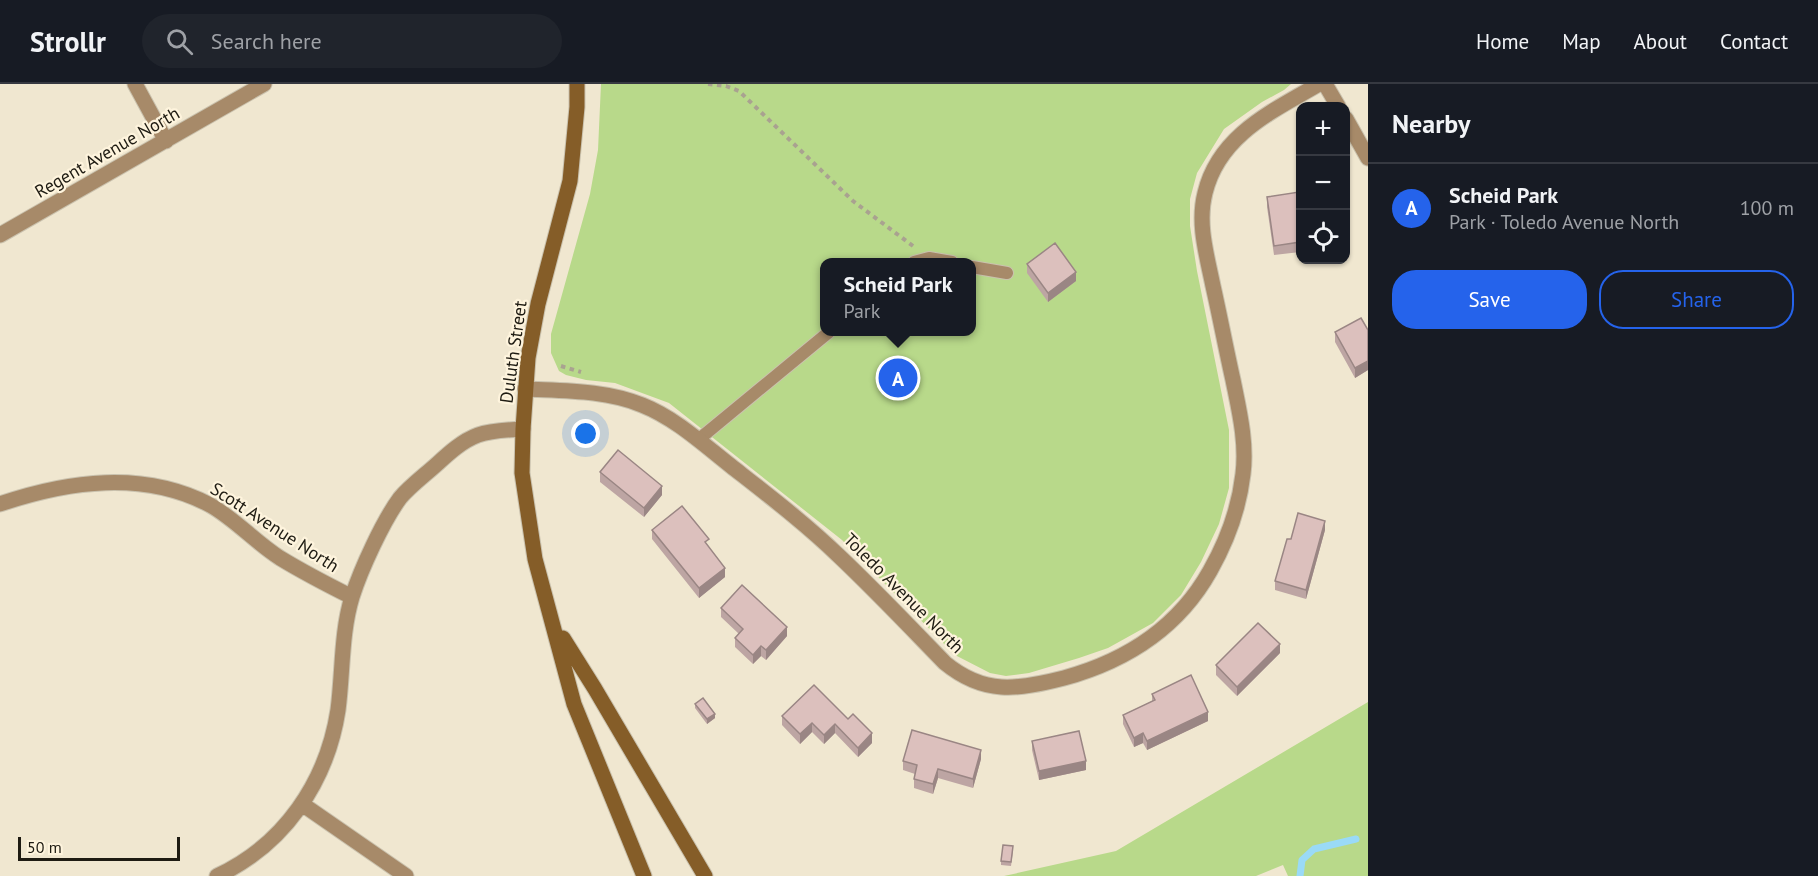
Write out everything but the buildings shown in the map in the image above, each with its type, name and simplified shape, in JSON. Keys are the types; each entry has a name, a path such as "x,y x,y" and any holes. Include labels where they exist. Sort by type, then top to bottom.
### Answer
{"street":[{"path":"135,84 165,141"},
{"name":"Regent Avenue North","path":"0,235 264,84"},
{"name":"Duluth Street","path":"576,84 577,107 570,181 538,304 528,358 522,473 536,559 574,704 644,876"},
{"name":"Toledo Avenue North","path":"525,388 583,392 626,399 656,411 698,440 817,536 846,562 945,663 975,683 1007,687 1057,680 1082,673 1147,642 1180,614 1199,591 1225,545 1244,472 1244,444 1204,243 1202,214 1205,193 1212,172 1236,139 1266,115 1320,84"},
{"path":"1325,84 1336,102"},
{"path":"1350,126 1368,158"},
{"path":"217,876 263,849 291,819 314,786 329,750 338,709 344,638 352,597 375,542 400,498 463,442 489,432 523,429"},
{"name":"Scott Avenue North","path":"0,504 30,494 90,483 135,482 177,491 211,506 278,557 352,597"},
{"name":"Duluth Street","path":"555,626 596,689 705,876"},
{"path":"302,804 406,876"}],"lane":[{"path":"976,268 1007,273"},
{"path":"698,440 824,336"}],"path":[{"path":"708,84 726,86 739,91 854,201 929,258"},
{"path":"738,84 739,91"}],"green space":[{"path":"601,84 1291,84 1224,129 1197,173 1190,199 1190,226 1197,271 1229,430 1229,488 1219,524 1201,562 1181,595 1153,623 1108,648 1029,673 1006,676 990,673 955,655 842,540 669,403 615,383 586,380 559,371 551,353 551,334 590,194 598,150"},
{"path":"1368,702 1368,876 1288,876 1283,865 1256,876 1004,876 1116,851"}],"waterway":[{"path":"1300,876 1302,860 1314,849 1356,839"}],"place":[{"name":"Scheid Park","path":"898,378"}]}
